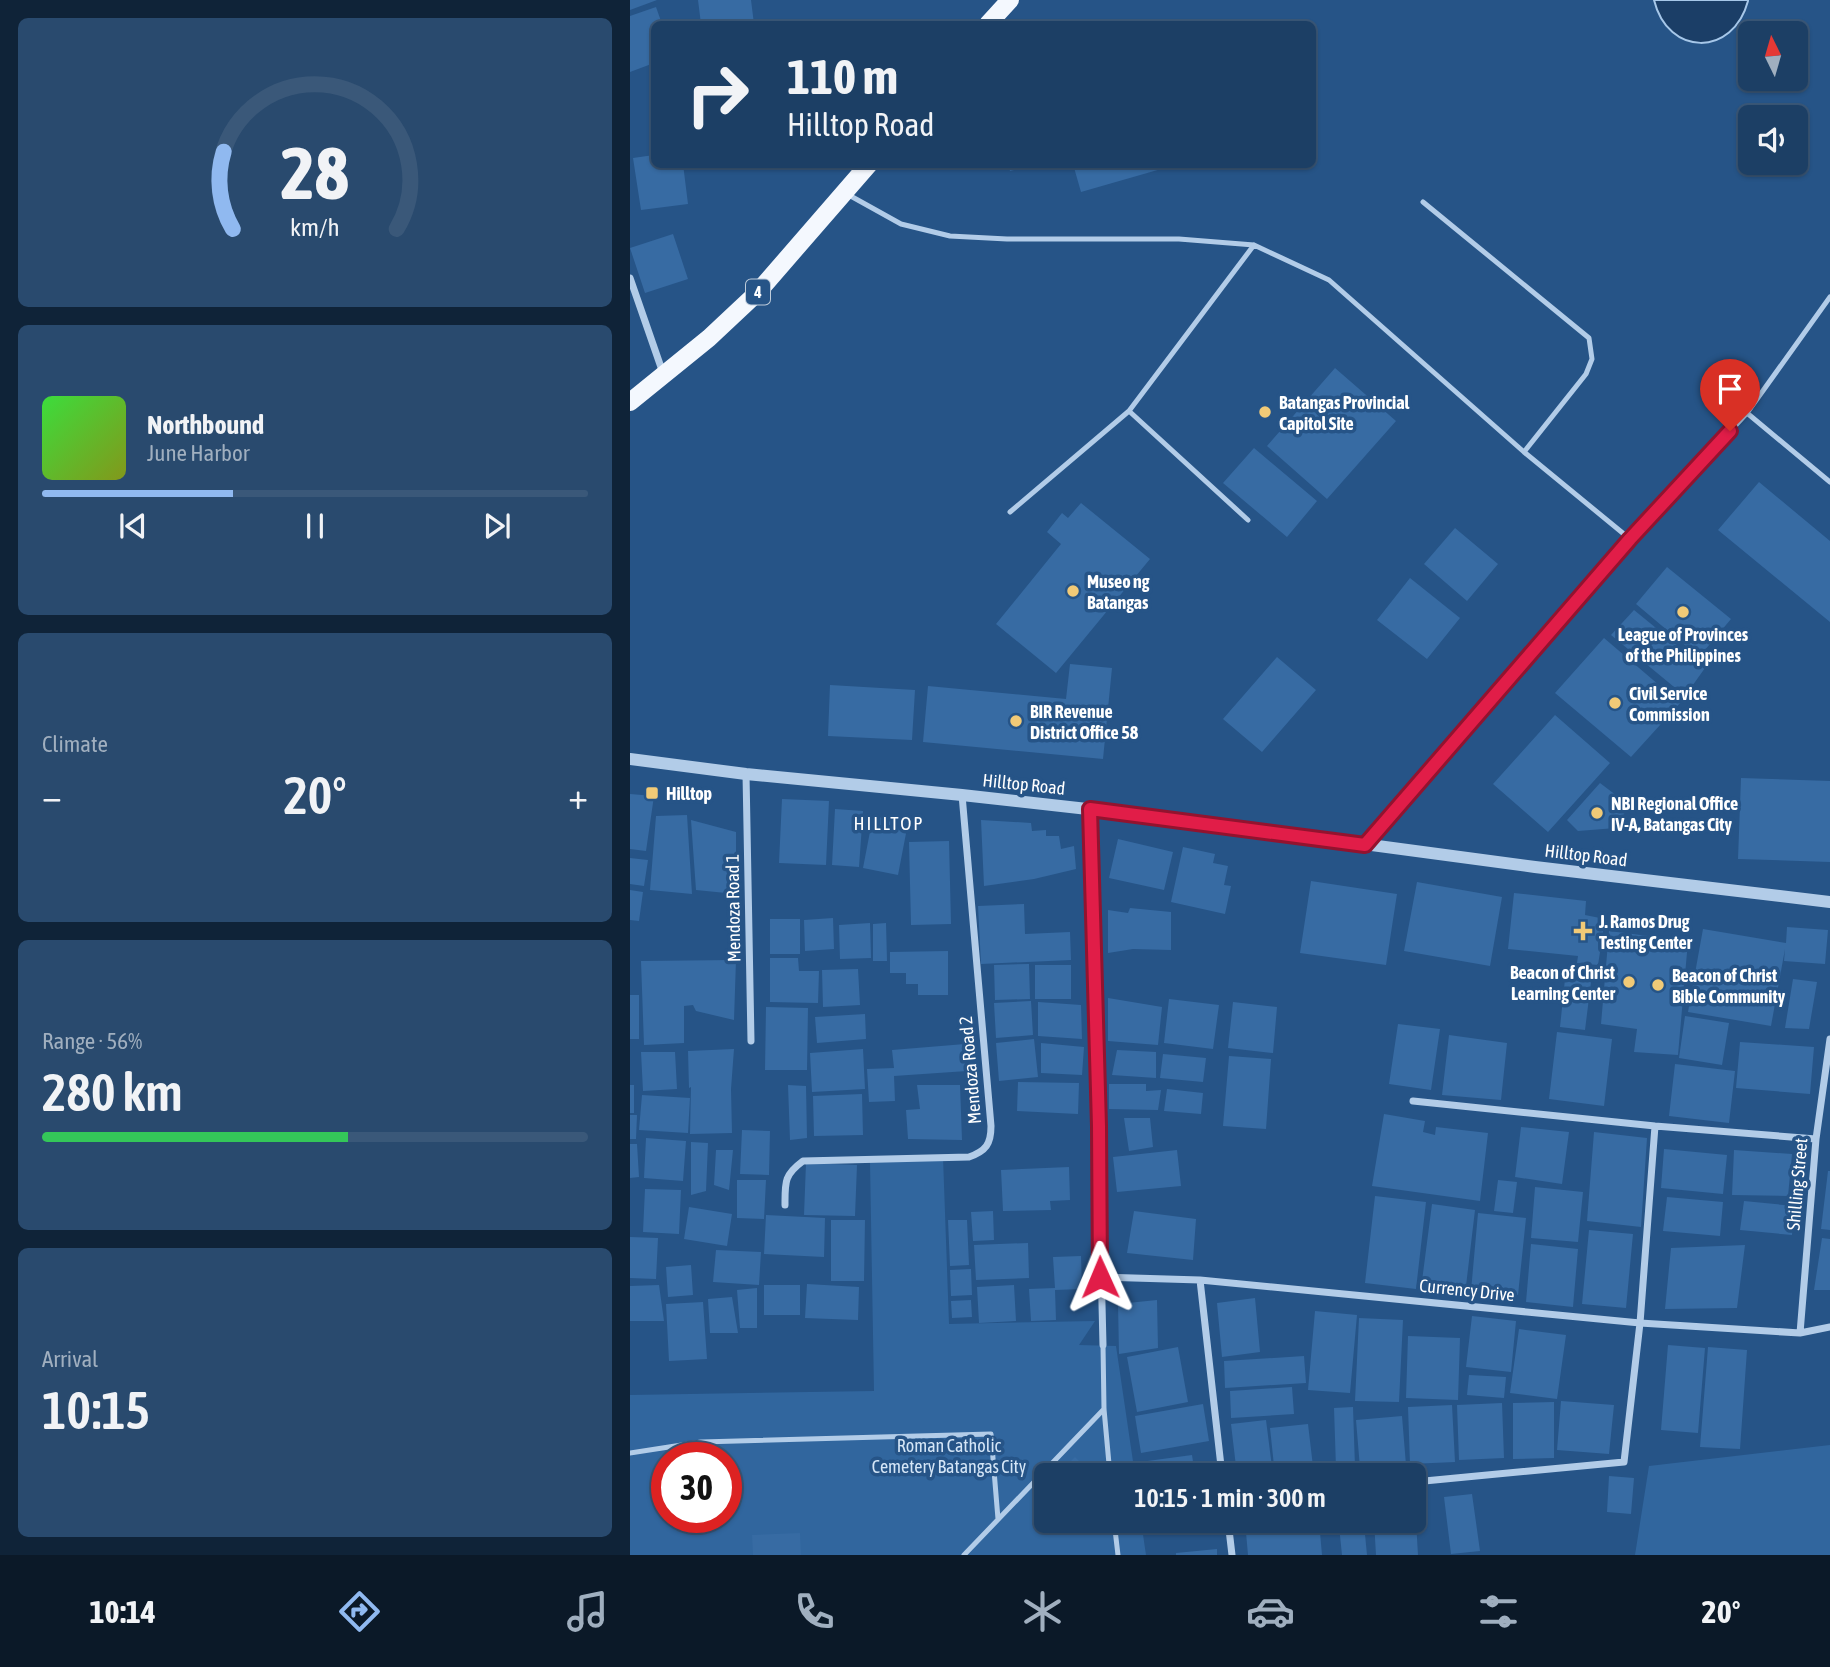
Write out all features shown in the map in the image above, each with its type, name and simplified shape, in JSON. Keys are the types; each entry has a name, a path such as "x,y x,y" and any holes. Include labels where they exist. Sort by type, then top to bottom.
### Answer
{"main road":[{"path":"991,21 1010,0"},
{"name":"4","path":"630,402 664,376 757,293 866,168"}],"street":[{"path":"630,278 664,376"},
{"name":"Hilltop Road","path":"630,759 746,774 1090,809 1830,902"},
{"name":"Mendoza Road 1","path":"746,774 751,1041"},
{"name":"Mendoza Road 2","path":"785,1205 785,1182 789,1171 803,1161 969,1157 983,1152 991,1140 962,794"},
{"path":"1090,809 1103,1345"},
{"name":"Shilling Street","path":"1800,1333 1816,1139 1830,1039"},
{"path":"1413,1101 1655,1126 1816,1139"},
{"path":"1426,1481 1624,1462 1640,1323 1655,1126"},
{"name":"Currency Drive","path":"1100,1277 1200,1280 1640,1323 1800,1333 1830,1327"},
{"path":"1200,1280 1221,1463"},
{"path":"1229,1533 1232,1555"}],"lane":[{"path":"845,192 901,223 950,236 1007,239 1179,239 1254,245 1329,281 1524,452 1630,539"},
{"path":"1423,202 1589,338 1592,359 1586,374 1524,452"},
{"path":"1010,512 1129,411 1254,245"},
{"path":"1365,845 1630,539 1747,413 1830,297"},
{"path":"1129,411 1248,520"},
{"path":"1747,413 1830,482"},
{"path":"1103,1345 1104,1409 1109,1463"},
{"path":"964,1555 1104,1409"},
{"path":"630,1453 702,1443 991,1434 998,1519"},
{"path":"1115,1533 1118,1555"}],"green space":[{"name":"Roman Catholic Cemetery Batangas City","path":"943,1157 949,1324 1095,1321 1079,1345 1116,1346 1133,1463 1034,1463 1034,1533 1143,1533 1146,1555 630,1555 630,1395 874,1391 870,1162"},
{"path":"1830,1445 1830,1555 1635,1555 1649,1466"}],"shaded area":[{"path":"1654,0 1748,0 1740,19 1729,32 1715,40 1701,43 1686,40 1672,32 1661,19"}],"building":[{"path":"630,0 657,0 630,10"},
{"path":"698,0 751,0 754,21 701,21"},
{"path":"656,7 661,21 651,21 651,64 630,72 630,16"},
{"path":"651,155 651,168 684,168 688,204 641,210 633,158"},
{"path":"1074,168 1165,168 1081,192"},
{"path":"673,234 688,279 645,293 630,248"},
{"path":"1335,368 1396,421 1327,499 1267,446"},
{"path":"1254,448 1317,501 1287,537 1223,483"},
{"path":"1759,482 1830,541 1830,622 1718,530"},
{"name":"Museo ng Batangas","path":"1081,503 1150,559 1056,673 996,624 1061,544 1047,532 1062,513 1068,518"},
{"path":"1455,528 1498,564 1467,601 1424,564"},
{"name":"League of Provinces of the Philippines","path":"1667,567 1731,619 1699,657 1636,604"},
{"path":"1410,578 1460,618 1427,659 1377,620"},
{"path":"1634,610 1705,668 1685,696 1611,635"},
{"path":"1604,638 1680,703 1631,757 1555,693"},
{"path":"1277,657 1316,690 1262,752 1223,719"},
{"name":"BIR Revenue District Office 58","path":"1070,664 1112,668 1103,759 923,742 928,686 1066,699"},
{"path":"830,685 915,690 912,740 828,736"},
{"path":"1555,715 1610,763 1548,832 1493,784"},
{"path":"1741,778 1830,781 1830,862 1738,859"},
{"path":"1600,783 1629,805 1616,828 1578,831 1567,820"},
{"path":"630,794 654,796 646,851 630,849"},
{"path":"782,799 829,801 826,865 779,863"},
{"path":"835,809 863,811 859,867 832,865"},
{"path":"687,815 692,894 650,890 656,816"},
{"path":"873,816 908,823 898,875 863,868"},
{"path":"691,820 736,832 736,894 696,890"},
{"path":"981,820 1031,823 1032,831 1046,830 1046,836 1059,836 1061,849 1074,846 1076,869 1034,879 984,886"},
{"path":"1118,839 1173,852 1164,890 1109,878"},
{"path":"949,841 951,924 911,925 909,842"},
{"path":"1183,847 1215,854 1213,863 1228,866 1224,885 1231,886 1225,914 1171,902"},
{"path":"630,858 648,860 644,886 630,884"},
{"path":"1311,881 1397,894 1386,965 1300,953"},
{"path":"1417,882 1502,897 1490,966 1404,951"},
{"path":"630,890 643,892 639,921 630,920"},
{"path":"1514,893 1586,901 1585,915 1605,919 1598,965 1577,963 1578,956 1508,949"},
{"path":"1024,904 1025,934 1070,932 1071,960 981,964 978,906"},
{"path":"1130,908 1171,912 1171,950 1133,949 1108,953 1108,910 1128,913"},
{"path":"833,918 834,949 805,951 804,920"},
{"path":"770,919 800,919 800,954 770,954"},
{"path":"870,923 871,958 840,959 839,925"},
{"path":"886,923 887,961 873,961 873,924"},
{"path":"1787,927 1828,930 1825,964 1784,961 1785,949 1771,1026 1688,1012 1703,929 1786,943"},
{"path":"1609,931 1688,941 1678,1055 1634,1052 1637,1029 1601,1024"},
{"path":"948,951 948,995 918,995 918,984 906,984 906,973 890,973 890,952"},
{"path":"770,958 798,958 799,971 819,971 818,1003 770,1002"},
{"path":"736,960 734,1020 696,1011 693,1005 684,1006 684,1043 644,1045 641,961"},
{"path":"1029,964 1030,999 995,1000 994,965"},
{"path":"1035,965 1071,965 1071,999 1035,999"},
{"path":"858,969 860,1005 823,1007 822,970"},
{"path":"1565,979 1591,982 1585,1030 1560,1027"},
{"path":"1793,979 1817,982 1809,1029 1785,1028"},
{"path":"630,995 639,995 639,1039 630,1039"},
{"path":"1108,998 1162,1007 1158,1045 1108,1041"},
{"path":"1169,999 1219,1005 1213,1049 1164,1043"},
{"path":"1031,1001 1033,1035 996,1038 994,1003"},
{"path":"1038,1002 1081,1005 1082,1039 1038,1036"},
{"path":"1233,1002 1277,1007 1273,1053 1228,1048"},
{"path":"766,1007 808,1008 807,1070 765,1070"},
{"path":"865,1014 866,1039 817,1043 815,1017"},
{"path":"1685,1016 1729,1023 1722,1065 1679,1058"},
{"path":"1398,1024 1440,1029 1431,1090 1389,1084"},
{"path":"1557,1032 1612,1039 1604,1106 1549,1099"},
{"path":"1449,1035 1507,1043 1501,1100 1442,1095"},
{"path":"1034,1039 1038,1077 999,1081 996,1043"},
{"path":"1740,1042 1814,1047 1810,1094 1736,1088"},
{"path":"1041,1043 1084,1047 1082,1075 1041,1073"},
{"path":"965,1044 967,1071 894,1076 895,1101 869,1102 867,1069 894,1068 892,1050"},
{"path":"734,1049 732,1133 690,1134 691,1087 689,1088 688,1051"},
{"path":"863,1049 865,1089 812,1092 810,1053"},
{"path":"1117,1050 1156,1052 1156,1078 1112,1075"},
{"path":"641,1052 675,1052 677,1089 643,1091"},
{"path":"1163,1054 1206,1058 1203,1082 1160,1078"},
{"path":"1229,1056 1271,1059 1266,1129 1223,1126"},
{"path":"1675,1064 1735,1071 1729,1123 1669,1116"},
{"path":"1018,1082 1079,1083 1078,1114 1017,1111"},
{"path":"1109,1084 1146,1084 1146,1091 1161,1090 1158,1110 1109,1109"},
{"path":"630,1085 634,1085 634,1113 630,1113"},
{"path":"788,1085 806,1086 807,1138 790,1140"},
{"path":"917,1085 960,1085 962,1140 908,1139 906,1110 920,1109"},
{"path":"1167,1089 1203,1093 1201,1114 1164,1111"},
{"path":"862,1094 863,1135 814,1136 813,1096"},
{"path":"642,1095 690,1098 688,1133 639,1130"},
{"path":"1384,1114 1425,1121 1423,1132 1435,1135 1436,1127 1488,1133 1480,1201 1372,1186"},
{"path":"630,1115 637,1115 636,1139 630,1139"},
{"path":"1124,1118 1150,1118 1153,1147 1129,1151"},
{"path":"1521,1127 1569,1132 1562,1184 1515,1177"},
{"path":"742,1130 770,1131 769,1175 740,1174"},
{"path":"1594,1132 1647,1138 1641,1227 1587,1221"},
{"path":"646,1138 686,1141 683,1181 644,1178"},
{"path":"691,1142 708,1143 706,1191 691,1195"},
{"path":"630,1144 637,1144 639,1177 630,1178"},
{"path":"1664,1149 1727,1155 1723,1194 1661,1188"},
{"path":"716,1150 733,1150 729,1190 714,1185"},
{"path":"1177,1150 1181,1186 1117,1192 1113,1157"},
{"path":"1734,1150 1792,1154 1788,1196 1732,1195"},
{"path":"806,1163 857,1165 855,1216 804,1215"},
{"path":"1069,1167 1070,1200 1050,1201 1051,1210 1003,1211 1001,1170"},
{"path":"1830,1171 1830,1230 1821,1229"},
{"path":"737,1180 766,1180 764,1219 737,1218"},
{"path":"1498,1180 1517,1182 1513,1213 1494,1211"},
{"path":"1535,1187 1583,1192 1578,1242 1531,1238"},
{"path":"645,1189 681,1190 679,1234 643,1232"},
{"path":"1375,1196 1426,1202 1416,1289 1365,1283"},
{"path":"1667,1197 1723,1202 1720,1236 1663,1231"},
{"path":"1744,1201 1794,1206 1792,1235 1740,1230"},
{"path":"1432,1204 1475,1210 1466,1286 1422,1281"},
{"path":"689,1207 732,1214 727,1246 684,1239"},
{"path":"993,1211 994,1240 973,1241 971,1212"},
{"path":"1134,1211 1196,1219 1193,1260 1127,1253"},
{"path":"1478,1213 1526,1218 1518,1295 1471,1291"},
{"path":"766,1215 825,1218 824,1257 764,1254"},
{"path":"831,1220 865,1220 864,1281 831,1281"},
{"path":"948,1220 967,1220 969,1265 950,1266"},
{"path":"1589,1230 1633,1234 1626,1308 1582,1304"},
{"path":"630,1237 658,1238 656,1279 630,1278"},
{"path":"1822,1238 1830,1239 1830,1290 1814,1290"},
{"path":"1028,1243 1029,1278 976,1280 974,1245"},
{"path":"1531,1244 1578,1249 1573,1307 1526,1302"},
{"path":"1745,1245 1737,1308 1665,1309 1671,1248"},
{"path":"716,1250 761,1252 759,1285 713,1282"},
{"path":"1081,1256 1082,1289 1055,1290 1056,1320 1031,1321 1029,1289 1055,1288 1053,1257"},
{"path":"691,1265 693,1295 668,1297 666,1267"},
{"path":"971,1269 972,1295 951,1296 950,1270"},
{"path":"807,1284 859,1287 858,1320 805,1318"},
{"path":"659,1285 664,1321 630,1321 630,1286"},
{"path":"764,1285 800,1285 800,1315 764,1315"},
{"path":"1014,1285 1016,1321 979,1323 977,1287"},
{"path":"757,1288 757,1328 740,1328 737,1290"},
{"path":"732,1297 738,1333 710,1333 708,1299"},
{"path":"1255,1298 1260,1352 1222,1357 1217,1303"},
{"path":"971,1300 972,1317 952,1318 951,1301"},
{"path":"1157,1300 1158,1348 1119,1354 1118,1304"},
{"path":"703,1302 707,1359 669,1361 666,1304"},
{"path":"1315,1311 1357,1315 1350,1393 1308,1390"},
{"path":"1472,1316 1516,1321 1511,1372 1466,1367"},
{"path":"1359,1318 1403,1320 1399,1402 1355,1401"},
{"path":"1519,1329 1566,1335 1557,1399 1510,1393"},
{"path":"1408,1336 1460,1338 1458,1400 1406,1398"},
{"path":"1668,1345 1705,1348 1698,1433 1661,1430"},
{"path":"1178,1347 1188,1402 1137,1412 1127,1357"},
{"path":"1708,1347 1747,1350 1740,1449 1700,1447"},
{"path":"1304,1356 1306,1383 1225,1388 1224,1361"},
{"path":"1469,1375 1506,1377 1504,1398 1467,1395"},
{"path":"1292,1387 1294,1414 1231,1418 1230,1391"},
{"path":"1561,1401 1614,1405 1609,1454 1557,1450"},
{"path":"1554,1402 1554,1458 1513,1459 1513,1403"},
{"path":"1502,1403 1504,1458 1459,1460 1457,1405"},
{"path":"1203,1404 1209,1441 1141,1453 1135,1416"},
{"path":"1452,1405 1455,1462 1410,1463 1408,1407"},
{"path":"1353,1407 1355,1463 1336,1463 1334,1408"},
{"path":"1402,1416 1406,1463 1360,1463 1356,1420"},
{"path":"1266,1420 1271,1463 1236,1463 1231,1424"},
{"path":"1308,1424 1313,1463 1274,1463 1270,1428"},
{"path":"1192,1455 1193,1463 1140,1463"},
{"path":"1075,1457 1081,1463 1069,1463"},
{"path":"1609,1476 1634,1478 1631,1514 1607,1512"},
{"path":"1472,1494 1480,1551 1451,1554 1444,1497"},
{"path":"800,1533 801,1555 753,1555 752,1535"},
{"path":"1246,1533 1320,1533 1322,1555 1248,1555"},
{"path":"1340,1533 1365,1533 1367,1555 1342,1555"},
{"path":"1375,1533 1417,1533 1418,1555 1376,1555"},
{"path":"1217,1549 1217,1555 1176,1555 1176,1553"}],"place":[{"name":"Batangas Provincial Capitol Site","path":"1265,412"},
{"name":"Museo ng Batangas","path":"1073,591"},
{"name":"League of Provinces of the Philippines","path":"1683,612"},
{"name":"Civil Service Commission","path":"1615,703"},
{"name":"BIR Revenue District Office 58","path":"1016,721"},
{"name":"Hilltop","path":"652,793"},
{"name":"NBI Regional Office IV-A, Batangas City","path":"1597,813"},
{"name":"J. Ramos Drug Testing Center","path":"1583,931"},
{"name":"Beacon of Christ Learning Center","path":"1629,982"},
{"name":"Beacon of Christ Bible Community","path":"1658,985"}],"district":[{"name":"HILLTOP","path":"889,823"}],"route":[{"path":"1100,1277 1099,1126 1090,809 1365,845 1630,539 1730,431"}]}
